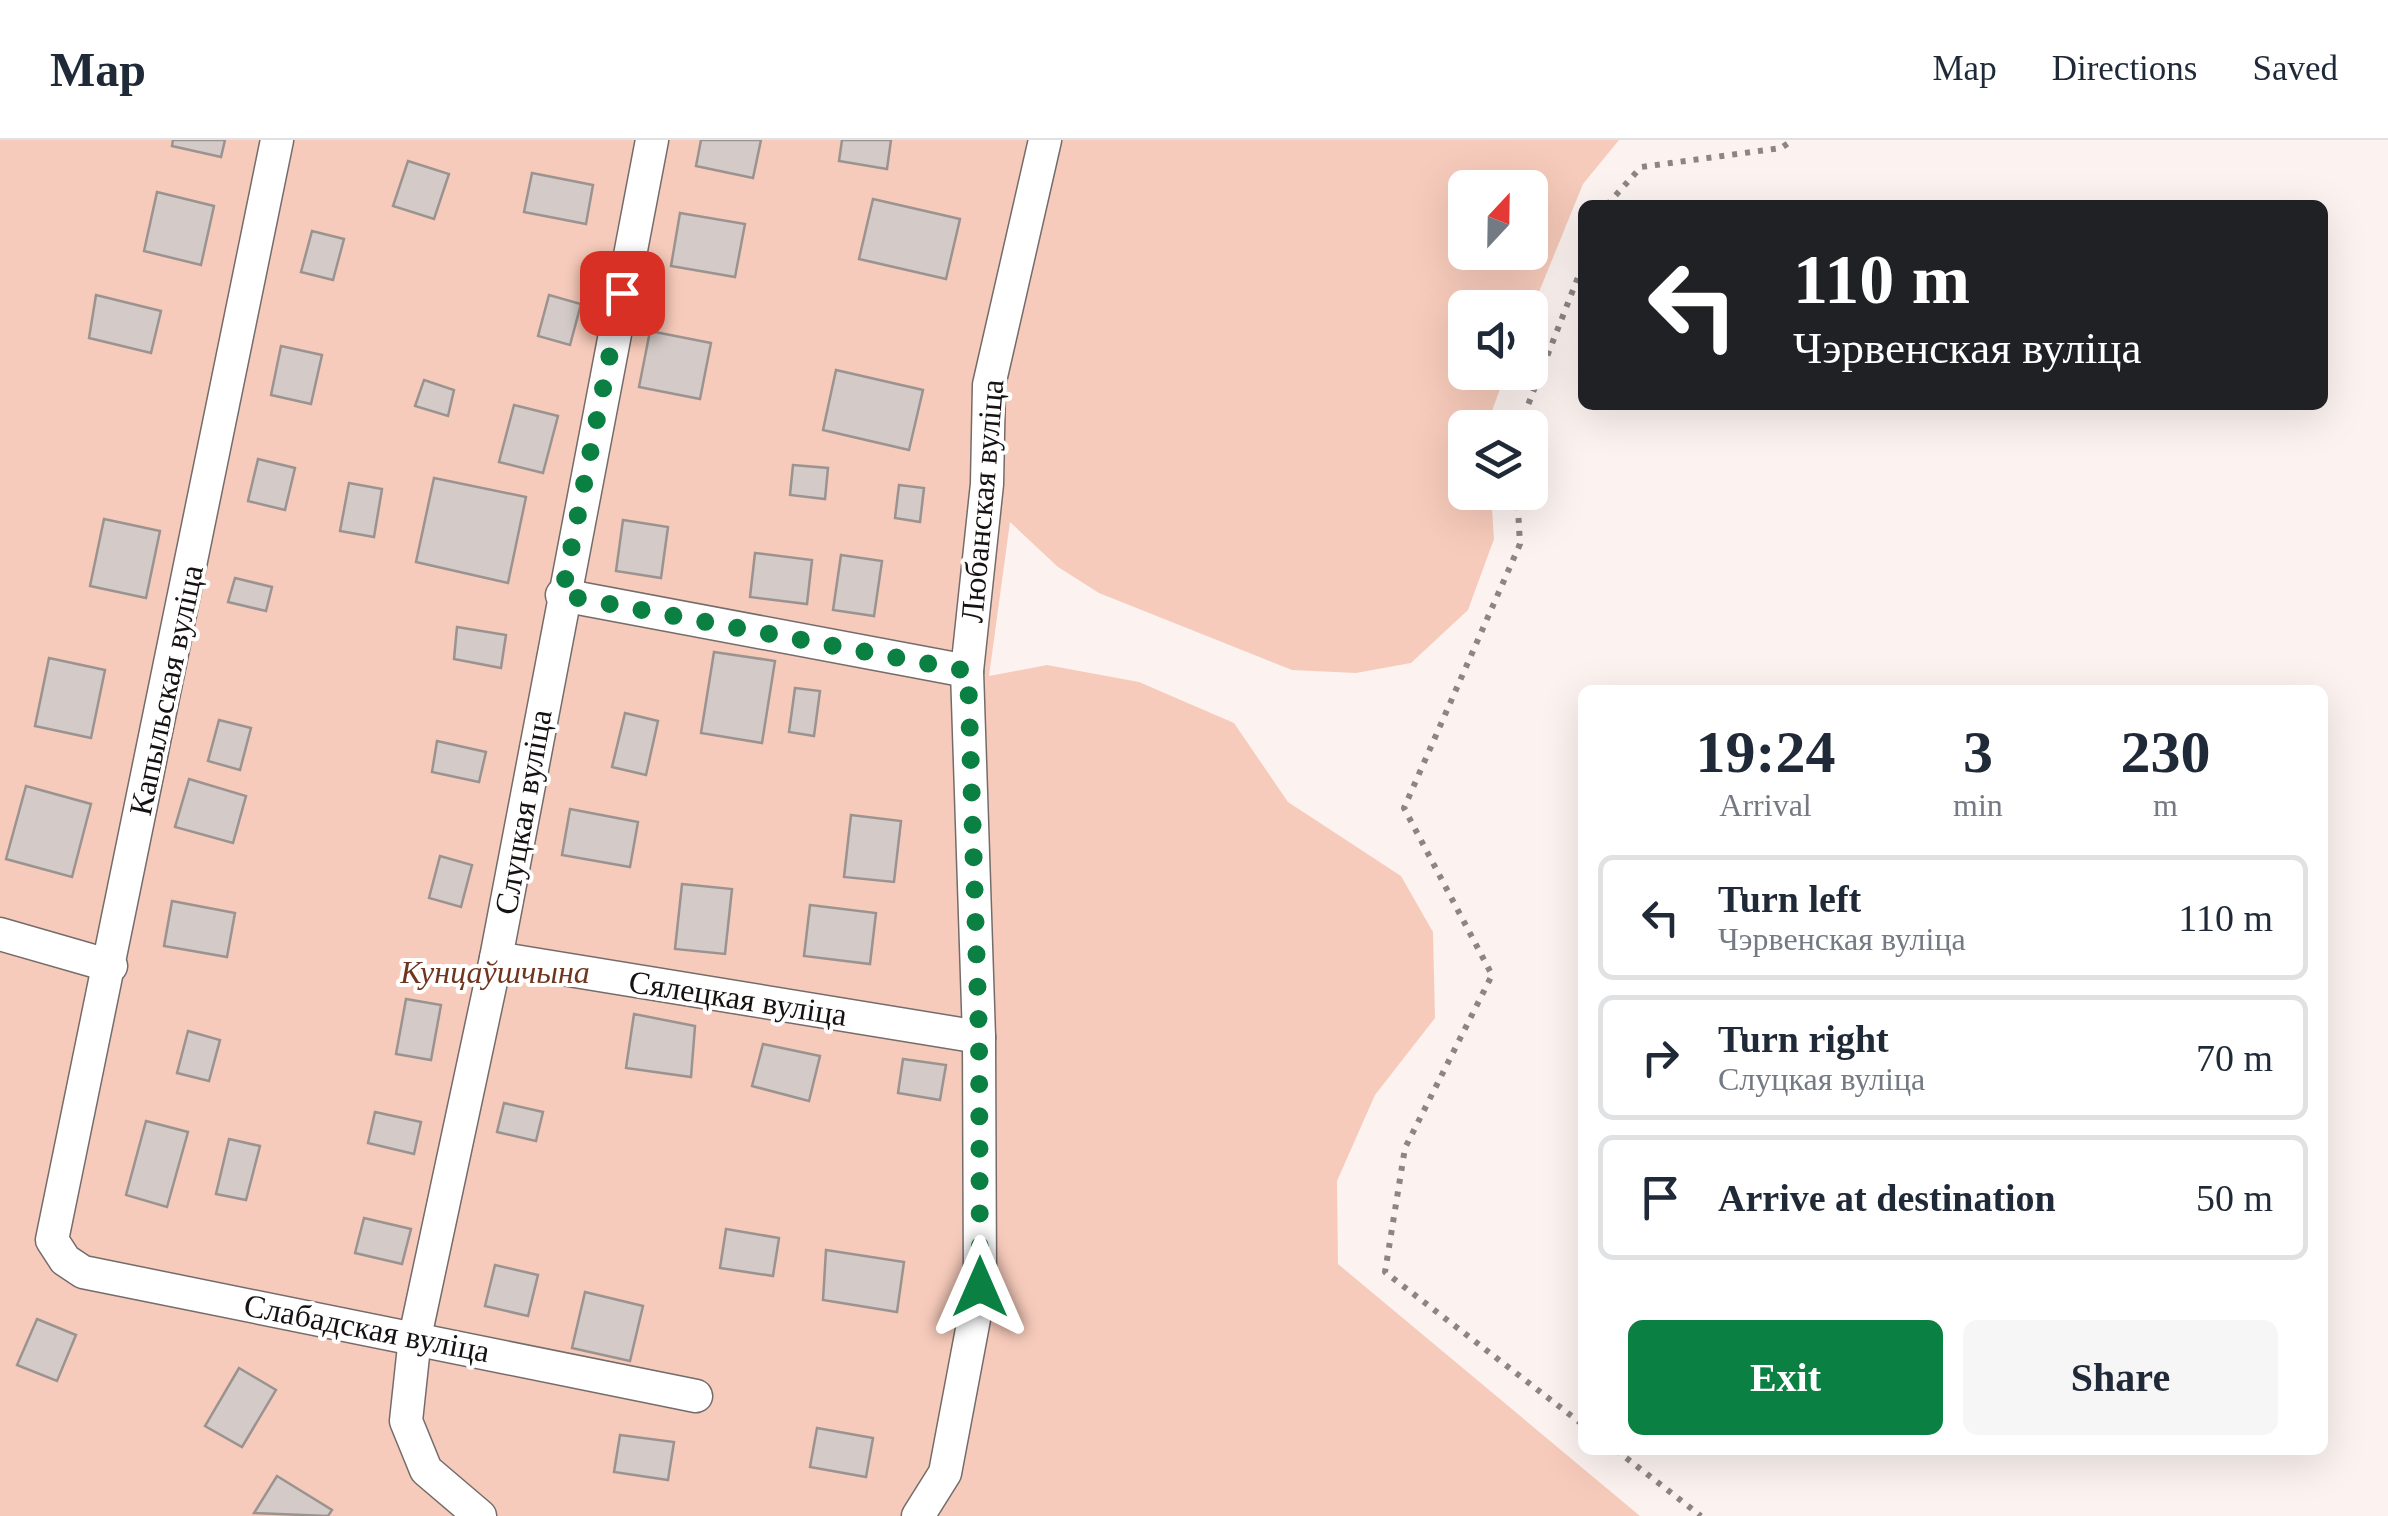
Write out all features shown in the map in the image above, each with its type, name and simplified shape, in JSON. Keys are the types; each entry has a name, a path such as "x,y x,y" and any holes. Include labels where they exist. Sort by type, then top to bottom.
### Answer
{"street":[{"name":"Капыльская вуліца","path":"52,1240 277,140"},
{"name":"Слуцкая вуліца","path":"480,1516 426,1470 406,1421 415,1337 496,958 562,595 652,140"},
{"name":"Любанская вуліца","path":"918,1516 944,1473 980,1287 979,1037 968,671 987,484 989,385 1045,140"},
{"path":"562,595 968,671"},
{"path":"0,934 111,966"},
{"name":"Сялецкая вуліца","path":"496,958 979,1037"},
{"name":"Слабадская вуліца","path":"52,1240 65,1260 83,1272 696,1396"}],"path":[{"path":"1611,200 1641,167 1782,148 1793,140"},
{"path":"1526,410 1578,278"},
{"path":"1518,510 1520,544 1404,808 1492,974 1406,1148 1385,1272 1578,1421"},
{"path":"1623,1455 1702,1516"}],"green space":[{"name":"Кунцаўшчына","path":"0,140 1619,140 1583,184 1548,270 1548,170 1448,170 1448,270 1548,270 1540,290 1448,290 1448,390 1500,390 1492,410 1448,410 1448,510 1492,510 1494,539 1468,610 1411,663 1356,673 1292,670 1099,593 1058,567 1010,522 989,676 1047,665 1139,682 1234,723 1288,802 1401,876 1433,932 1435,1018 1375,1095 1337,1181 1338,1264 1640,1516 0,1516"}],"building":[{"path":"173,140 225,140 221,157 172,146"},
{"path":"701,140 761,140 753,178 696,166"},
{"path":"842,140 891,140 887,169 839,161"},
{"path":"408,161 449,174 434,219 393,206"},
{"path":"532,173 593,185 586,224 524,212"},
{"path":"157,192 214,206 201,265 144,251"},
{"path":"873,199 960,219 946,279 859,259"},
{"path":"680,213 745,224 735,277 671,266"},
{"path":"312,231 344,239 333,280 301,272"},
{"path":"96,295 161,311 151,353 89,338"},
{"path":"549,295 581,304 570,345 538,336"},
{"path":"650,331 711,343 700,399 639,387"},
{"path":"281,346 322,355 311,404 271,395"},
{"path":"836,370 923,390 909,450 823,430"},
{"path":"424,380 454,390 448,416 415,406"},
{"path":"514,405 558,416 543,473 499,462"},
{"path":"258,459 295,468 285,510 248,501"},
{"path":"793,465 828,468 825,499 790,495"},
{"path":"434,478 526,497 508,583 416,562"},
{"path":"349,483 382,489 374,537 340,531"},
{"path":"899,485 924,488 920,522 895,518"},
{"path":"104,519 160,531 146,598 90,586"},
{"path":"623,520 668,527 661,578 616,571"},
{"path":"755,553 812,560 807,604 750,597"},
{"path":"841,555 882,561 874,616 833,610"},
{"path":"235,578 272,587 266,611 228,602"},
{"path":"457,627 506,635 501,668 454,659"},
{"path":"714,652 775,661 762,743 701,733"},
{"path":"49,658 105,670 91,738 35,726"},
{"path":"795,688 820,691 814,736 789,732"},
{"path":"625,713 658,721 646,775 612,767"},
{"path":"219,720 251,728 240,770 208,761"},
{"path":"437,741 486,752 479,782 432,772"},
{"path":"189,779 246,796 233,843 175,827"},
{"path":"26,786 91,804 72,877 6,859"},
{"path":"570,809 638,822 630,867 562,855"},
{"path":"851,815 901,821 894,882 844,877"},
{"path":"440,856 472,865 461,907 429,898"},
{"path":"682,884 732,889 725,954 675,949"},
{"path":"172,901 235,913 227,957 164,946"},
{"path":"810,905 876,913 870,964 804,956"},
{"path":"406,999 441,1005 431,1060 396,1054"},
{"path":"634,1014 695,1026 691,1077 626,1068"},
{"path":"188,1031 220,1040 209,1081 177,1073"},
{"path":"763,1044 820,1056 809,1101 752,1086"},
{"path":"903,1059 946,1065 940,1100 898,1093"},
{"path":"504,1103 543,1112 536,1141 497,1132"},
{"path":"375,1112 421,1122 414,1154 368,1143"},
{"path":"146,1121 188,1132 167,1207 126,1195"},
{"path":"229,1139 260,1146 246,1200 216,1194"},
{"path":"364,1218 411,1229 402,1264 355,1253"},
{"path":"726,1229 779,1238 773,1276 720,1268"},
{"path":"826,1250 904,1262 897,1312 823,1300"},
{"path":"495,1265 538,1275 528,1316 485,1306"},
{"path":"585,1292 643,1306 630,1361 572,1348"},
{"path":"37,1319 76,1335 57,1381 17,1365"},
{"path":"239,1368 276,1390 242,1447 205,1426"},
{"path":"817,1428 873,1438 866,1477 810,1467"},
{"path":"620,1435 674,1442 668,1480 614,1472"},
{"path":"277,1476 332,1510 328,1516 254,1513"}],"route":[{"path":"622,293 562,595 968,671 979,1037 980,1287"}]}
